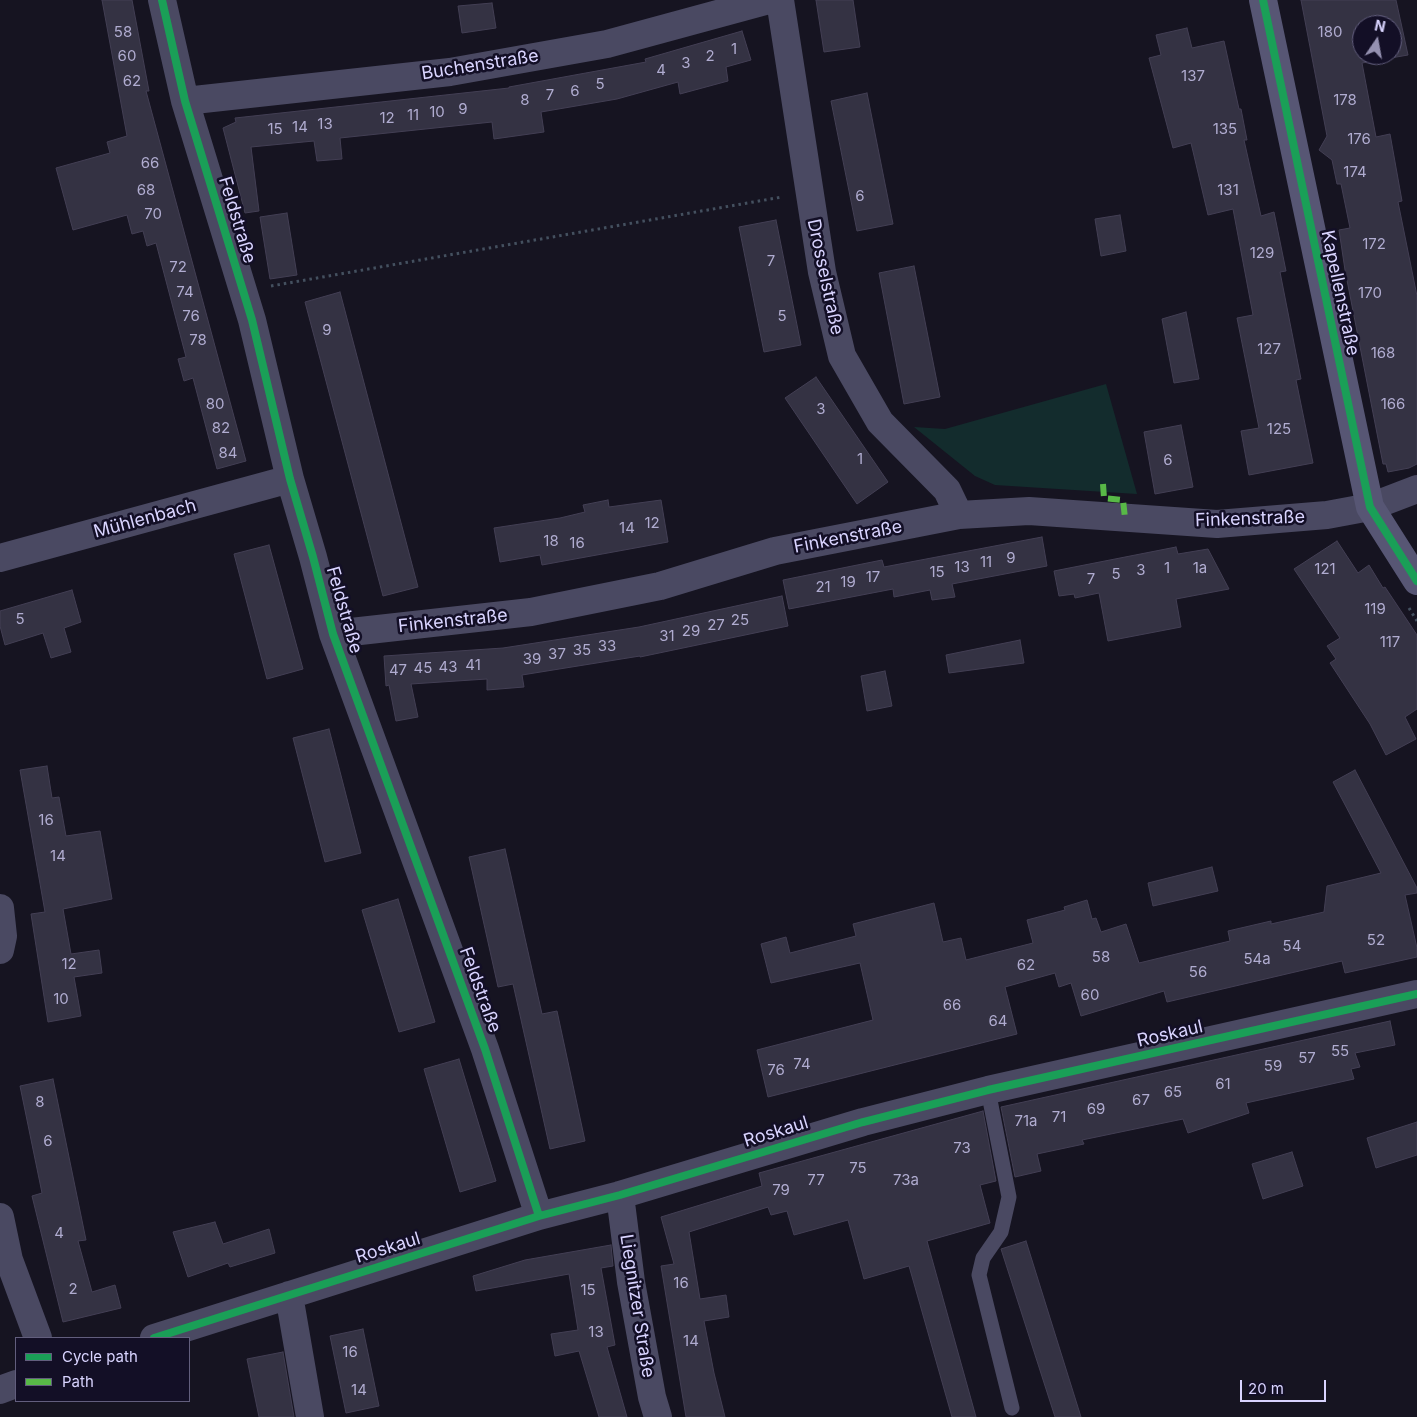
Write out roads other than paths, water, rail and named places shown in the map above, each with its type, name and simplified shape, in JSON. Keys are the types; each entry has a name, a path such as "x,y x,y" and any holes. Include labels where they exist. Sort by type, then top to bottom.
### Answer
{"street":[{"name":"Feldstraße","path":"162,0 185,101 252,320 290,479 333,634 485,1049 539,1216"},
{"name":"Buchenstraße","path":"185,101 450,72 607,44 769,0"},
{"name":"Drosselstraße","path":"780,0 822,272 842,356 880,422 947,490 958,516"},
{"name":"Kapellenstraße","path":"1263,0 1370,507 1417,581"},
{"name":"Mühlenbach","path":"0,558 290,479"},
{"name":"Finkenstraße","path":"333,634 531,612 660,586 775,551 958,516 1029,511 1217,524 1327,515 1370,507 1417,489"},
{"path":"0,908 3,936 0,950"},
{"name":"Roskaul","path":"157,1337 539,1216 863,1122 988,1090 1417,994"},
{"name":"Liegnitzer Straße","path":"620,1194 632,1282 652,1397 658,1417"},
{"path":"0,1216 9,1260 38,1337"},
{"path":"289,1294 310,1417"},
{"path":"0,1390 15,1384"}],"lane":[{"path":"988,1090 1009,1197 1001,1232 982,1258 979,1275 1012,1408"}]}
